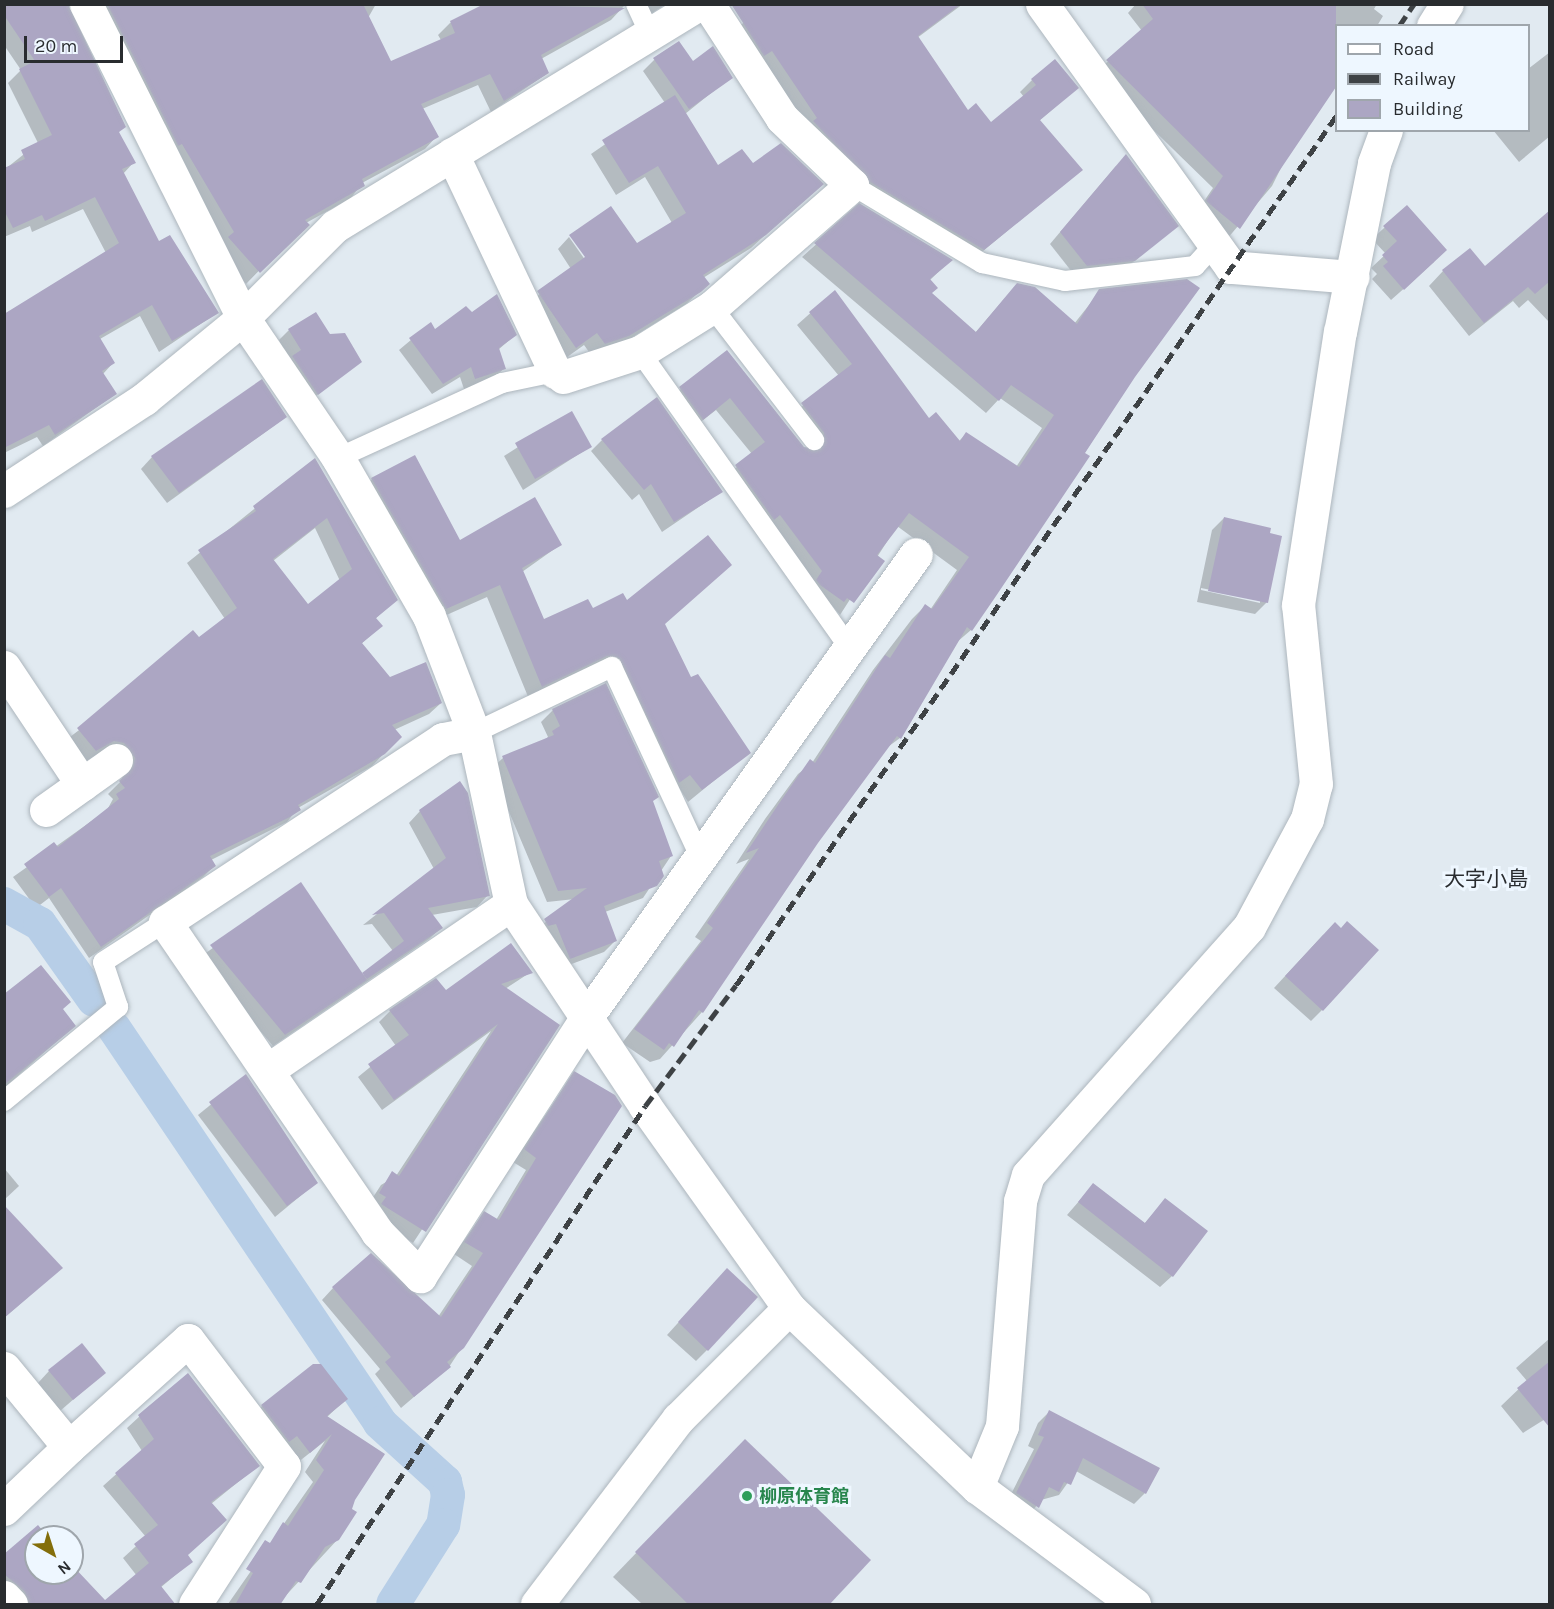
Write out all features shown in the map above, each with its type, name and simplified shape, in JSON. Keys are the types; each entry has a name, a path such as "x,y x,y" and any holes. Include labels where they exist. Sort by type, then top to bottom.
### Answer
{"street":[{"path":"86,4 243,318 338,458 429,616 474,733 511,904 586,1018 789,1308 977,1487 1134,1605"},
{"path":"4,491 144,399 243,318 335,226 452,154 642,18 699,4"},
{"path":"452,154 559,374 640,352 712,307 852,185 782,118 708,4"},
{"path":"1042,4 1231,267 1353,277"},
{"path":"1433,24 1447,4"},
{"path":"977,1487 1002,1426 1020,1201 1029,1175 1249,927 1307,819 1316,784 1298,605 1374,163 1385,132"},
{"path":"474,733 443,739 165,922 269,1069 377,1232 420,1276 586,1018 916,554"},
{"path":"4,667 82,784"},
{"path":"46,810 116,760"},
{"path":"269,1069 511,904"},
{"path":"537,1605 678,1419 789,1308"},
{"path":"4,1509 188,1340 284,1466 195,1605"},
{"path":"4,1368 69,1448"},
{"path":"4,1597 11,1605"}],"lane":[{"path":"852,185 982,263 1065,281 1195,266 1214,245"},
{"path":"712,307 814,440"},
{"path":"640,352 849,647"},
{"path":"338,458 502,383 559,374"},
{"path":"474,733 612,667 701,859"},
{"path":"4,1101 118,1006 103,962 165,922"}],"building":[{"path":"4,4 68,4 126,127 119,132 136,163 122,169 159,241 170,235 219,313 172,341 152,305 99,336 115,363 102,371 117,394 55,435 49,425 4,448 4,314 119,243 95,197 45,221 42,215 13,228 4,210 4,168 25,159 21,150 52,135 19,69 35,61 4,15"},
{"path":"107,4 363,4 391,61 455,33 450,21 484,4 625,8 541,55 549,73 504,101 490,74 421,104 439,137 362,179 365,186 305,220 310,225 260,273 228,237 234,232 182,144 178,146"},
{"path":"731,4 961,4 918,36 968,110 976,103 991,122 1036,85 1031,79 1055,59 1079,88 1040,120 1083,170 984,250 870,182 813,121 817,118 772,51 764,56"},
{"path":"1142,4 1336,4 1335,88 1240,229 1206,201 1223,176 1106,60 1153,19"},
{"path":"679,41 693,61 713,46 733,78 689,109 653,58"},
{"path":"675,95 718,165 742,149 753,163 781,143 824,184 766,235 703,275 710,284 701,292 629,336 605,344 597,333 576,348 537,291 585,257 569,235 611,206 637,243 686,213 658,166 629,183 602,140"},
{"path":"1126,154 1179,226 1135,261 1087,266 1060,232"},
{"path":"859,203 953,260 930,279 938,288 932,293 976,332 1017,283 1035,287 1077,324 1099,289 1187,279 1200,288 1135,377 1085,453 1090,456 972,631 967,627 901,739 897,736 818,843 703,1013 699,1010 674,1047 669,1043 664,1050 634,1029 713,928 707,923 759,848 746,853 810,759 815,763 885,655 890,658 925,604 932,609 969,557 909,513 877,555 885,561 854,603 847,598 844,602 816,580 822,571 780,515 774,520 735,465 765,442 730,398 703,420 679,387 727,350 804,447 821,450 824,433 801,403 852,364 809,312 835,290 929,418 936,412 960,441 966,432 1019,467 1054,415 1011,385 999,401 814,243"},
{"path":"1407,205 1447,250 1404,290 1383,266 1388,262 1382,255 1397,241 1383,226"},
{"path":"1550,210 1550,281 1535,294 1528,287 1484,323 1442,270 1470,248 1485,266"},
{"path":"497,294 517,335 499,348 506,369 475,379 471,367 443,384 409,338 431,322 435,329 466,306 472,312"},
{"path":"316,312 330,334 345,333 362,362 318,395 292,356 301,350 288,329"},
{"path":"262,379 287,417 179,493 151,456"},
{"path":"657,397 723,492 674,522 651,484 644,490 601,439"},
{"path":"572,411 592,447 535,479 515,443"},
{"path":"415,455 460,540 535,497 562,545 522,568 544,619 588,599 593,608 623,593 627,600 708,535 732,565 665,624 691,677 698,674 751,753 702,790 690,775 679,783 619,658 607,656 542,687 500,585 446,609 371,478"},
{"path":"315,458 398,600 376,618 383,626 362,643 390,677 426,662 442,703 392,725 402,737 385,754 298,805 301,810 290,817 210,856 216,866 101,947 61,888 49,897 24,864 54,842 58,847 119,799 116,794 125,788 119,781 133,767 135,758 124,743 114,741 96,751 77,728 193,630 199,637 237,608 198,550 256,511 253,506","holes":["327,518 352,569 308,604 273,559"]},
{"path":"1224,517 1271,528 1270,533 1282,536 1268,603 1208,591"},
{"path":"606,683 659,797 653,801 673,856 659,861 664,876 657,886 604,906 617,941 570,959 556,924 548,926 544,919 587,888 558,891 502,756 554,735 552,731 560,726 552,709"},
{"path":"460,781 468,793 490,896 428,908 443,928 367,979 362,973 404,941 384,913 372,915 446,858 419,810"},
{"path":"301,882 367,980 285,1035 210,945"},
{"path":"1347,921 1379,950 1323,1011 1285,976 1335,922 1341,928"},
{"path":"511,943 533,973 501,984 560,1025 426,1232 381,1204 386,1197 379,1193 392,1171 399,1176 498,1024 394,1100 368,1064 409,1035 389,1010 436,978 446,990"},
{"path":"41,965 71,1002 63,1009 76,1026 4,1085 4,994"},
{"path":"574,1071 615,1095 622,1106 464,1348 447,1362 451,1367 414,1397 385,1362 391,1357 332,1287 371,1253 441,1317 483,1253 464,1242 484,1211 499,1220 536,1158 524,1149"},
{"path":"246,1074 318,1183 287,1206 209,1102"},
{"path":"1093,1183 1145,1223 1165,1198 1208,1231 1173,1277 1078,1202"},
{"path":"4,1205 63,1268 4,1318"},
{"path":"727,1268 758,1297 708,1351 678,1322"},
{"path":"82,1343 106,1373 73,1400 48,1370"},
{"path":"1550,1361 1550,1428 1517,1388"},
{"path":"313,1364 321,1364 348,1399 327,1416 385,1454 355,1500 352,1509 357,1512 339,1540 325,1547 301,1583 296,1581 280,1605 235,1605 253,1573 246,1569 265,1540 270,1543 283,1522 288,1526 324,1470 316,1460 332,1434 310,1453 297,1436 289,1442 261,1405"},
{"path":"188,1373 260,1466 211,1502 227,1520 188,1555 193,1562 161,1586 176,1605 30,1605 24,1591 4,1574 4,1554 24,1537 24,1585 84,1585 84,1578 105,1600 149,1563 134,1544 158,1525 115,1473 154,1439 138,1415"},
{"path":"1049,1410 1160,1468 1146,1494 1083,1458 1071,1485 1064,1482 1059,1492 1049,1487 1039,1508 1016,1493 1044,1437 1038,1435"},
{"name":"柳原体育館","path":"745,1439 871,1560 829,1605 689,1605 635,1552"}],"waterway":[{"path":"4,904 40,924 94,1000"},
{"path":"114,1028 380,1423 445,1482 448,1495 443,1525 393,1604"}],"railway":[{"path":"1400,24 1414,4"},
{"path":"317,1604 645,1106 736,985 1335,117"}],"place":[{"name":"柳原体育館","path":"747,1496"}],"district":[{"name":"大字小島","path":"1486,879"}]}
